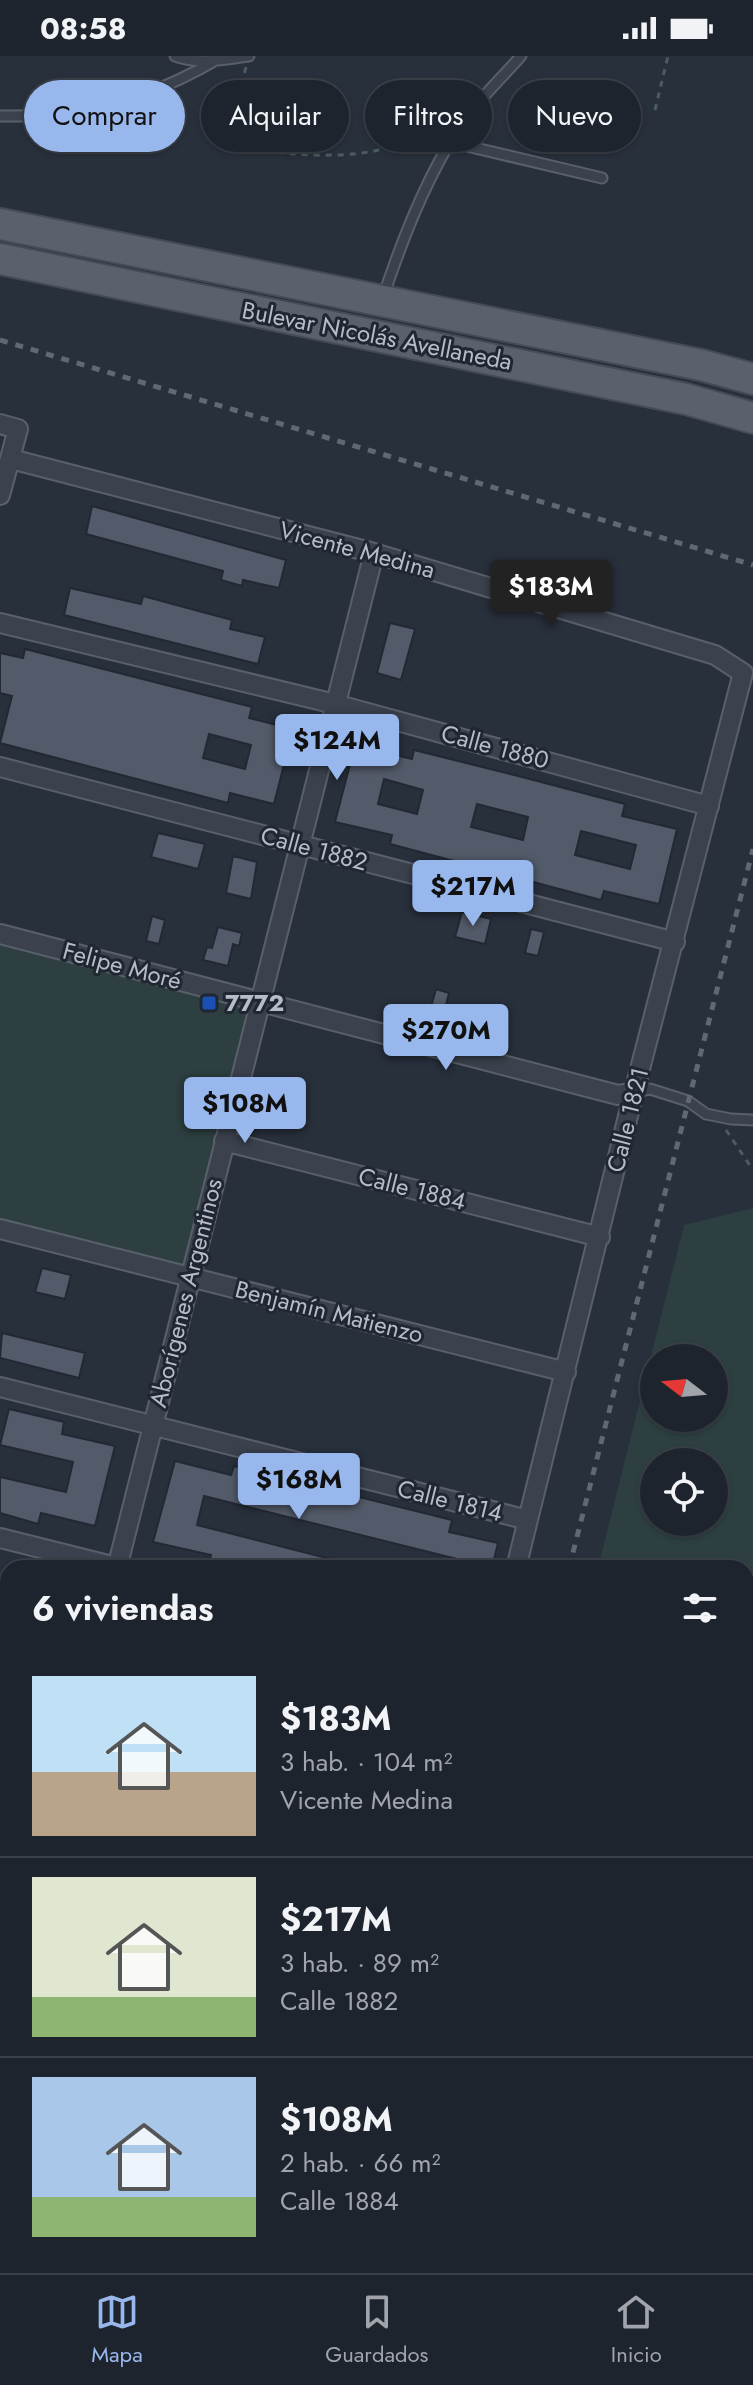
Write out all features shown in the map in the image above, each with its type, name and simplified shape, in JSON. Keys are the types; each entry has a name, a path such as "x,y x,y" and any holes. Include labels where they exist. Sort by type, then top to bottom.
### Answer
{"main road":[{"name":"Bulevar Nicolás Avellaneda","path":"0,224 753,418"},
{"name":"Bulevar Nicolás Avellaneda","path":"0,259 343,311 382,300 701,365 753,379"}],"street":[{"path":"0,495 11,459 9,427"},
{"name":"Vicente Medina","path":"11,459 374,553 715,655 743,673"},
{"name":"Aborígenes Argentinos","path":"120,1560 374,553"},
{"name":"Calle 1880","path":"0,623 335,704 709,806"},
{"name":"Calle 1821","path":"518,1560 634,1092 743,673"},
{"name":"Calle 1882","path":"0,767 675,942"},
{"name":"Felipe Moré","path":"0,934 618,1095 634,1092"},
{"name":"Calle 1884","path":"224,1141 600,1237"},
{"name":"Benjamín Matienzo","path":"0,1229 566,1372"},
{"name":"Calle 1814","path":"0,1387 528,1520"},
{"path":"0,1538 87,1560"}],"lane":[{"path":"175,56 184,60 249,56"},
{"path":"492,88 521,56"},
{"path":"0,116 66,114 124,100 182,80 216,60"},
{"path":"382,300 405,233 445,152"},
{"path":"492,152 602,178"},
{"name":"Felipe Moré","path":"634,1092 650,1089 688,1101 706,1114 753,1120"}],"path":[{"path":"249,56 226,144 257,150 323,154 365,152"},
{"path":"655,110 668,56"},
{"path":"722,1117 726,1131 753,1170"}],"shaded area":[{"path":"0,934 260,1002 190,1277 0,1229"},
{"path":"753,1208 753,1560 600,1560 640,1400 640,1432 728,1432 728,1344 654,1344 684,1225"}],"building":[{"path":"92,506 286,560 279,588 243,580 242,586 221,580 223,571 86,534"},
{"path":"70,588 141,604 143,596 232,620 230,629 265,637 258,664 64,615"},
{"path":"390,623 415,629 401,680 377,673"},
{"path":"25,649 252,707 249,718 293,729 274,804 230,793 228,803 0,743 12,696 0,693 0,653 23,658","holes":["209,734 251,745 245,769 203,758"]},
{"path":"355,745 412,759 414,750 522,777 625,804 622,816 677,829 659,904 604,891 601,900 390,844 392,835 335,822","holes":["384,779 423,790 417,814 378,804","477,804 528,817 523,840 471,827","581,831 636,845 630,869 575,855"]},
{"path":"158,833 205,844 198,869 151,857"},
{"path":"233,856 257,862 251,899 226,893"},
{"path":"462,912 491,919 485,944 455,937"},
{"path":"152,916 165,920 159,944 146,941"},
{"path":"218,927 242,933 239,946 233,944 228,966 203,960 207,947 212,948"},
{"path":"531,929 544,932 538,956 525,953"},
{"path":"436,989 449,993 443,1017 429,1014"},
{"path":"488,1005 501,1008 495,1033 482,1029"},
{"path":"42,1268 71,1275 65,1299 35,1292"},
{"path":"2,1333 85,1353 79,1378 0,1358"},
{"path":"9,1409 64,1422 62,1434 115,1446 95,1526 41,1513 38,1524 0,1513 0,1477 66,1492 73,1462 0,1445"},
{"path":"175,1461 231,1475 234,1466 452,1520 449,1532 498,1543 494,1560 457,1560 204,1496 197,1525 334,1560 210,1560 211,1555 153,1542"}],"railway":[{"path":"0,340 753,565"},
{"path":"571,1560 753,849"}],"place":[{"name":"7772","path":"209,1003"}]}
